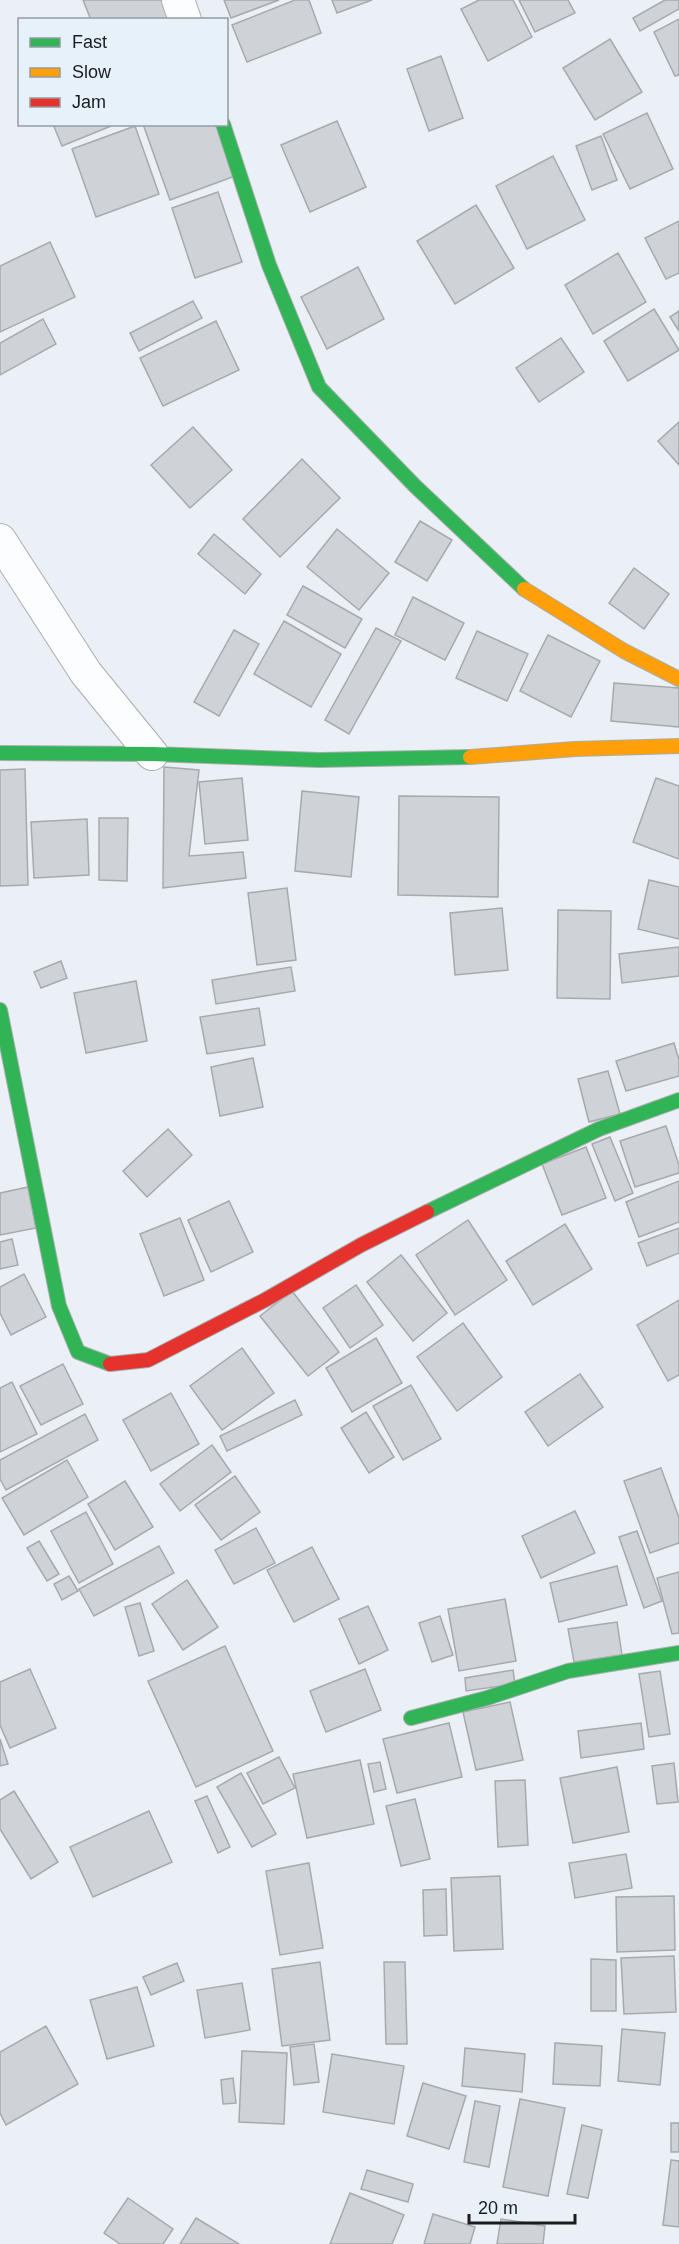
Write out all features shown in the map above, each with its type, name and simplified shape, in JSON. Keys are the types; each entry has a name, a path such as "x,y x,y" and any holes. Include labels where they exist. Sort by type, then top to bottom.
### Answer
{"street":[{"path":"177,0 184,18"},
{"path":"224,126 269,265 319,387 415,486 519,586 624,651 679,679"},
{"path":"0,540 86,673 152,754"},
{"path":"0,753 152,754 319,760 471,758 575,749 679,746"},
{"path":"0,1010 59,1306 78,1352 111,1365 148,1360 265,1300 361,1245 451,1200 599,1129 679,1100"},
{"path":"411,1718 487,1698 568,1671 679,1653"}],"building":[{"path":"83,0 162,0 169,18 90,18"},
{"path":"224,0 279,0 231,18"},
{"path":"295,0 309,0 321,33 247,62 232,25"},
{"path":"332,0 372,0 337,13"},
{"path":"479,0 513,0 532,37 488,61 461,9"},
{"path":"519,0 568,0 575,13 535,32"},
{"path":"665,0 679,0 679,9 640,31 633,18"},
{"path":"679,19 679,75 675,76 654,32"},
{"path":"610,39 642,92 595,120 563,68"},
{"path":"441,56 463,118 429,131 407,69"},
{"path":"647,113 673,169 630,189 603,134"},
{"path":"337,121 366,187 310,212 281,145"},
{"path":"54,126 111,126 62,146"},
{"path":"135,126 159,194 96,217 72,149"},
{"path":"144,126 217,126 235,176 170,200"},
{"path":"601,136 617,180 592,190 576,146"},
{"path":"553,156 585,220 527,249 496,186"},
{"path":"218,192 242,262 195,278 172,208"},
{"path":"476,205 514,268 455,304 417,241"},
{"path":"679,221 679,273 666,279 645,238"},
{"path":"50,242 75,297 0,332 0,266"},
{"path":"618,253 646,302 593,334 565,285"},
{"path":"358,267 384,319 327,349 301,297"},
{"path":"193,301 202,318 139,351 130,333"},
{"path":"654,309 679,350 628,381 604,341"},
{"path":"679,311 679,331 670,317"},
{"path":"43,319 56,344 0,375 0,343"},
{"path":"216,321 239,370 163,406 140,358"},
{"path":"561,338 584,372 539,402 516,368"},
{"path":"679,422 679,465 658,441"},
{"path":"193,427 232,470 190,508 151,465"},
{"path":"302,459 340,498 280,557 243,519"},
{"path":"420,521 452,540 427,581 395,562"},
{"path":"337,529 389,573 359,610 307,567"},
{"path":"214,534 261,574 245,594 198,554"},
{"path":"634,568 669,594 644,629 609,603"},
{"path":"303,586 362,619 345,648 287,615"},
{"path":"413,597 464,623 445,660 395,635"},
{"path":"284,621 341,654 311,707 254,674"},
{"path":"376,628 401,641 349,734 325,720"},
{"path":"234,630 259,644 219,716 194,702"},
{"path":"477,631 528,654 507,701 456,678"},
{"path":"548,635 600,661 571,717 520,691"},
{"path":"614,683 679,688 679,727 611,721"},
{"path":"164,767 199,770 189,856 243,852 246,878 163,888"},
{"path":"25,769 28,885 0,886 0,770"},
{"path":"242,778 248,840 205,844 199,782"},
{"path":"656,778 679,786 679,859 633,842"},
{"path":"302,791 359,797 351,877 295,871"},
{"path":"399,796 499,797 498,897 398,895"},
{"path":"99,818 128,818 127,881 99,880"},
{"path":"87,819 89,875 34,878 31,822"},
{"path":"649,880 679,887 679,939 638,929"},
{"path":"287,888 296,960 257,965 248,893"},
{"path":"502,908 508,970 455,975 450,913"},
{"path":"558,910 611,911 610,999 557,998"},
{"path":"679,947 679,976 622,983 619,954"},
{"path":"61,961 67,978 41,988 34,972"},
{"path":"291,967 295,991 216,1004 212,980"},
{"path":"136,981 147,1041 86,1053 74,993"},
{"path":"259,1008 265,1045 207,1054 200,1017"},
{"path":"674,1043 679,1060 679,1076 626,1091 616,1061"},
{"path":"253,1058 263,1107 220,1116 211,1067"},
{"path":"608,1071 620,1114 589,1122 578,1079"},
{"path":"666,1126 679,1165 679,1173 635,1187 620,1141"},
{"path":"168,1129 192,1155 147,1197 123,1171"},
{"path":"610,1137 633,1193 615,1201 592,1144"},
{"path":"586,1147 606,1198 562,1215 542,1164"},
{"path":"679,1181 679,1222 639,1237 626,1202"},
{"path":"28,1187 36,1228 0,1235 0,1193"},
{"path":"229,1201 253,1252 211,1272 188,1220"},
{"path":"180,1218 204,1280 164,1296 140,1234"},
{"path":"468,1220 507,1280 455,1315 416,1255"},
{"path":"565,1224 592,1269 533,1305 506,1261"},
{"path":"679,1228 679,1253 647,1266 638,1243"},
{"path":"12,1239 18,1265 0,1269 0,1242"},
{"path":"401,1255 447,1313 413,1341 367,1282"},
{"path":"24,1274 46,1317 11,1335 0,1313 0,1287"},
{"path":"356,1285 383,1325 350,1348 323,1308"},
{"path":"292,1291 339,1352 308,1376 260,1316"},
{"path":"679,1300 679,1375 668,1381 637,1325"},
{"path":"463,1323 502,1377 457,1411 417,1357"},
{"path":"376,1338 402,1383 352,1412 326,1368"},
{"path":"242,1348 274,1393 222,1430 190,1386"},
{"path":"63,1364 83,1404 41,1425 20,1386"},
{"path":"580,1374 603,1407 548,1446 525,1412"},
{"path":"12,1382 37,1434 0,1452 0,1388"},
{"path":"411,1385 441,1439 403,1460 373,1406"},
{"path":"171,1393 199,1444 151,1471 123,1420"},
{"path":"295,1400 302,1415 227,1451 220,1436"},
{"path":"366,1412 394,1457 369,1473 341,1428"},
{"path":"85,1414 98,1440 6,1490 0,1479 0,1460"},
{"path":"212,1445 231,1472 180,1511 160,1484"},
{"path":"67,1460 88,1497 24,1535 2,1498"},
{"path":"661,1468 679,1518 679,1543 650,1553 624,1481"},
{"path":"235,1476 260,1512 221,1540 195,1505"},
{"path":"125,1481 153,1527 115,1550 88,1504"},
{"path":"575,1511 595,1553 541,1578 522,1536"},
{"path":"86,1512 113,1564 79,1583 51,1531"},
{"path":"256,1528 275,1563 234,1584 215,1550"},
{"path":"637,1531 662,1601 644,1608 619,1537"},
{"path":"39,1541 59,1574 47,1581 27,1548"},
{"path":"159,1546 174,1573 94,1616 79,1589"},
{"path":"312,1547 339,1599 294,1622 267,1570"},
{"path":"617,1566 627,1605 559,1622 550,1583"},
{"path":"679,1572 679,1633 672,1634 657,1578"},
{"path":"69,1576 78,1591 62,1600 54,1584"},
{"path":"187,1580 218,1627 183,1650 152,1604"},
{"path":"505,1599 516,1661 459,1671 448,1609"},
{"path":"140,1603 154,1651 139,1656 125,1607"},
{"path":"368,1606 388,1650 359,1664 339,1619"},
{"path":"440,1616 453,1655 432,1662 419,1623"},
{"path":"617,1622 622,1655 574,1662 568,1629"},
{"path":"225,1646 273,1751 196,1787 148,1681"},
{"path":"30,1669 56,1728 10,1748 0,1725 0,1682"},
{"path":"365,1669 381,1710 326,1732 310,1691"},
{"path":"513,1670 515,1684 466,1691 465,1678"},
{"path":"660,1671 670,1734 649,1737 639,1674"},
{"path":"510,1702 523,1760 476,1770 463,1712"},
{"path":"449,1723 462,1777 397,1793 383,1739"},
{"path":"641,1723 644,1749 581,1758 578,1731"},
{"path":"0,1739 8,1764 0,1766"},
{"path":"279,1757 295,1788 263,1804 247,1773"},
{"path":"360,1760 374,1824 307,1838 293,1774"},
{"path":"380,1762 386,1789 374,1792 368,1764"},
{"path":"674,1763 678,1802 657,1804 652,1766"},
{"path":"617,1767 629,1832 573,1843 560,1778"},
{"path":"241,1773 276,1834 252,1847 217,1787"},
{"path":"525,1780 528,1845 498,1847 495,1781"},
{"path":"14,1791 58,1862 31,1879 0,1829 0,1800"},
{"path":"207,1796 230,1847 218,1853 195,1801"},
{"path":"415,1799 430,1859 401,1866 386,1806"},
{"path":"149,1811 172,1862 93,1897 70,1847"},
{"path":"626,1854 632,1888 575,1898 569,1863"},
{"path":"309,1863 323,1948 280,1955 266,1871"},
{"path":"500,1876 503,1949 454,1951 451,1878"},
{"path":"446,1889 447,1935 424,1936 423,1890"},
{"path":"674,1896 675,1950 617,1952 616,1897"},
{"path":"674,1956 676,2012 624,2014 621,1958"},
{"path":"591,1959 616,1960 616,2011 591,2011"},
{"path":"320,1962 330,2040 282,2046 272,1969"},
{"path":"384,1962 405,1962 407,2044 386,2044"},
{"path":"177,1963 184,1981 151,1995 143,1977"},
{"path":"242,1983 250,2030 205,2038 197,1990"},
{"path":"137,1987 154,2046 107,2059 90,2000"},
{"path":"46,2026 78,2084 6,2125 0,2113 0,2052"},
{"path":"622,2029 665,2033 660,2085 618,2081"},
{"path":"555,2043 602,2046 600,2086 553,2084"},
{"path":"314,2044 319,2082 294,2085 290,2047"},
{"path":"465,2048 525,2054 522,2092 462,2086"},
{"path":"242,2051 287,2053 284,2124 239,2122"},
{"path":"332,2054 404,2066 394,2124 323,2112"},
{"path":"233,2078 236,2103 223,2104 221,2080"},
{"path":"423,2083 466,2096 449,2149 407,2136"},
{"path":"520,2099 565,2108 548,2196 503,2187"},
{"path":"475,2101 500,2106 489,2167 464,2162"},
{"path":"671,2123 679,2123 679,2152 671,2152"},
{"path":"582,2125 602,2130 588,2198 567,2194"},
{"path":"671,2160 679,2161 679,2227 663,2225"},
{"path":"367,2170 413,2184 408,2202 361,2189"},
{"path":"350,2193 404,2215 392,2244 330,2244"},
{"path":"128,2198 173,2229 163,2244 120,2244 104,2233"},
{"path":"433,2214 475,2227 470,2244 424,2244"},
{"path":"196,2218 239,2244 180,2244"},
{"path":"501,2219 545,2226 543,2244 497,2244"}],"traffic: fast":[{"path":"224,126 269,265 319,387 415,486 524,589"},
{"path":"0,753 152,754 319,760 470,757"},
{"path":"0,1010 59,1306 78,1352 110,1364"},
{"path":"427,1212 599,1129 679,1100"},
{"path":"411,1718 487,1698 568,1671 679,1653"}],"traffic: slow":[{"path":"524,589 624,651 679,679"},
{"path":"470,757 575,749 679,746"}],"traffic: jam":[{"path":"110,1364 148,1360 265,1300 361,1245 427,1212"}]}
